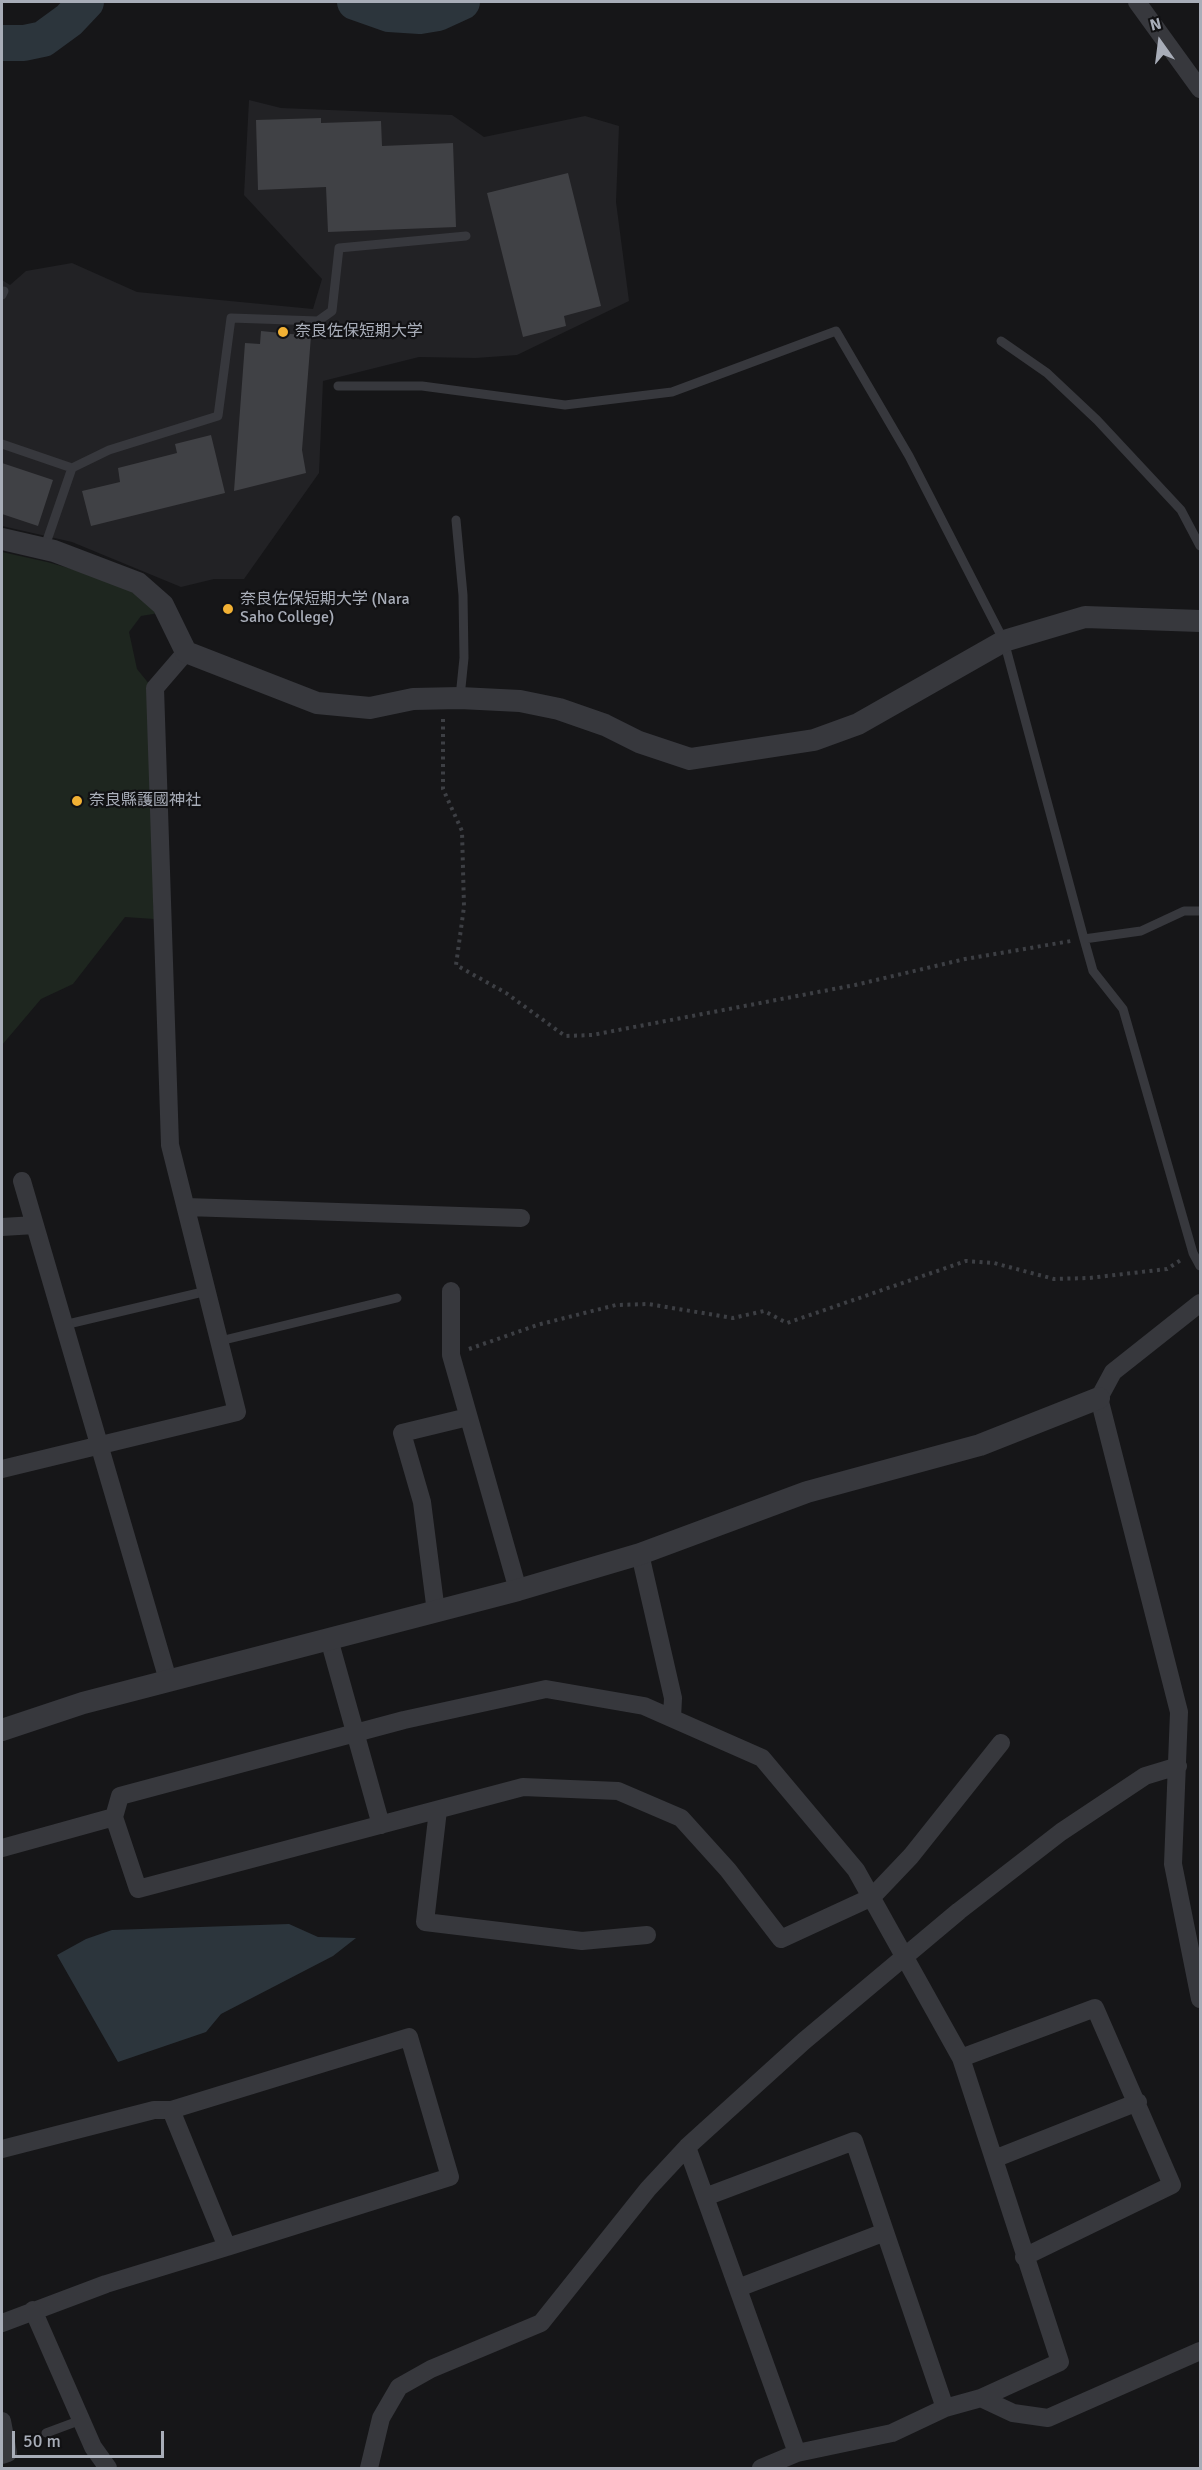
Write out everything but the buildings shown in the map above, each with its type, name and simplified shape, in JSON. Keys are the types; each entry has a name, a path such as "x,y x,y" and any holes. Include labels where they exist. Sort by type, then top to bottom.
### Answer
{"street":[{"path":"1137,2 1200,89"},
{"path":"2,539 44,549 138,583 163,605 186,652 318,703 370,708 413,699 520,701 560,709 605,725 639,742 690,759 814,740 858,724 1004,640 1085,618 1200,621"},
{"path":"2,1469 237,1412 170,1145 155,688 186,652"},
{"path":"22,1181 168,1680"},
{"path":"186,1207 521,1218"},
{"path":"2,1227 35,1225"},
{"path":"451,1291 451,1355 518,1590"},
{"path":"1200,1303 1113,1372 1100,1398 1179,1712 1173,1864 1200,1999"},
{"path":"2,1730 83,1703 436,1612 640,1554 807,1492 980,1445 1100,1398"},
{"path":"436,1612 422,1502 402,1433 468,1417"},
{"path":"640,1554 673,1698 672,1718"},
{"path":"329,1639 381,1825"},
{"path":"761,2469 797,2453 892,2433 945,2408 981,2398 1060,2362 961,2058 906,1957 872,1897 856,1870 762,1758 644,1706 546,1689 355,1733 120,1796 114,1817 138,1889 523,1787 618,1791 681,1818 728,1870 781,1938 872,1897 911,1856 1001,1743"},
{"path":"369,2469 381,2418 399,2386 431,2369 540,2322 648,2189 687,2147 804,2041 968,1904 1087,1813 1145,1776 1178,1766"},
{"path":"438,1810 424,1922 582,1941 647,1935"},
{"path":"2,1848 114,1817"},
{"path":"961,2058 1095,2008 1138,2102 1172,2186 1024,2257"},
{"path":"2,2149 153,2110 171,2110 409,2037 450,2177 106,2284 2,2323"},
{"path":"994,2159 1138,2102"},
{"path":"171,2110 227,2247"},
{"path":"705,2197 854,2141 945,2408"},
{"path":"687,2147 797,2453"},
{"path":"738,2288 885,2232"},
{"path":"33,2310 93,2447 108,2469"},
{"path":"981,2398 1013,2413 1048,2418 1200,2350"},
{"path":"2,2421 8,2453 2,2455"}],"lane":[{"path":"2,444 72,468 109,450 218,416 231,318 318,321 332,311 339,248 466,236"},
{"path":"338,386 422,386 565,405 672,392 836,331 909,456 1004,640 1093,971 1123,1009 1193,1253 1200,1266"},
{"path":"1001,341 1047,373 1097,420 1181,510 1200,546"},
{"path":"44,549 72,468"},
{"path":"451,698 464,658 463,595 456,520"},
{"path":"1084,939 1141,931 1184,911 1200,911"},
{"path":"64,1325 207,1291"},
{"path":"220,1341 397,1298"},
{"path":"46,2433 81,2420"}],"path":[{"path":"451,698 443,789 462,831 464,907 456,965 506,993 566,1036 592,1035 855,985 965,959 1084,939"},
{"path":"451,1355 537,1325 616,1305 648,1304 734,1318 764,1311 787,1323 934,1270 966,1261 994,1263 1054,1279 1089,1278 1167,1269 1193,1253"}],"shaded area":[{"name":"奈良佐保短期大学","path":"249,100 281,108 452,115 484,137 585,116 619,126 616,202 629,301 517,355 476,358 419,357 323,381 319,473 244,579 214,579 181,587 72,542 2,526 2,280 10,285 26,271 72,263 137,292 313,309 322,279 244,195"},
{"name":"奈良縣護國神社","path":"2,552 136,587 159,613 141,616 129,632 137,669 150,685 154,919 125,917 73,984 41,999 2,1045"},
{"path":"289,1924 318,1937 356,1938 333,1956 221,2014 206,2032 118,2062 57,1955 86,1939 112,1930"}],"waterway":[{"path":"2,43 24,43 43,39 69,20 86,2"},
{"path":"355,2 389,14 420,16 438,13 462,2"}],"place":[{"name":"奈良佐保短期大学","path":"283,332"},
{"name":"奈良佐保短期大学 (Nara Saho College)","path":"228,609"},
{"name":"奈良縣護國神社","path":"77,801"}]}
